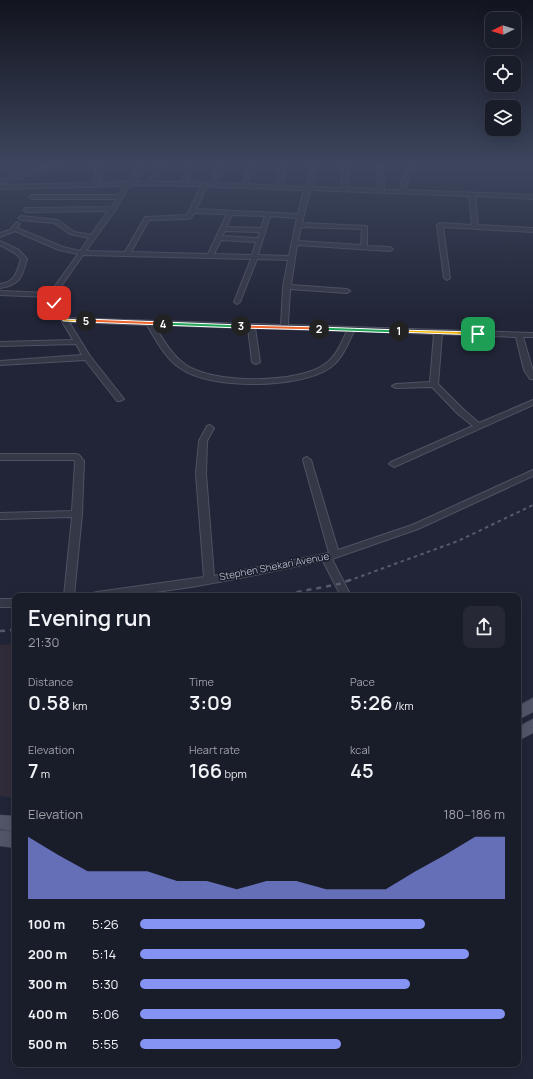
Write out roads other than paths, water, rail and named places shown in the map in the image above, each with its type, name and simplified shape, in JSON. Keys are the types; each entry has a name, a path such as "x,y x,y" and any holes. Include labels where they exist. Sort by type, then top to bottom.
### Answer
{"main road":[{"path":"521,712 533,704"},
{"path":"521,733 533,725"},
{"path":"0,822 12,824"},
{"path":"0,838 12,840"}],"street":[{"path":"0,235 14,229 23,215"},
{"path":"57,222 64,215"},
{"path":"108,215 52,295 54,303 87,357 120,399"},
{"path":"127,254 147,218 187,218 189,215"},
{"path":"210,256 229,215"},
{"path":"237,302 268,215"},
{"path":"280,215 301,216 300,225 290,258 286,287 284,328"},
{"path":"474,215 475,226"},
{"path":"21,218 57,222 72,233 92,237"},
{"path":"300,225 365,227 364,247"},
{"path":"447,278 439,225 533,230"},
{"path":"14,229 61,249 81,253 290,258"},
{"path":"223,229 263,230"},
{"path":"219,238 260,240"},
{"path":"0,243 23,255 24,259 14,282 0,286"},
{"path":"294,243 390,249"},
{"path":"286,287 348,292"},
{"path":"0,293 52,295"},
{"path":"65,320 533,336"},
{"path":"149,323 165,347 187,370 208,377 249,382 283,381 322,370 329,366 341,350 351,330"},
{"path":"251,327 256,362"},
{"path":"438,333 434,384 460,412 478,426"},
{"path":"519,335 528,370 533,377"},
{"path":"0,344 78,342"},
{"path":"0,363 87,357"},
{"path":"396,386 434,384"},
{"path":"394,464 533,402"},
{"path":"208,580 201,474 203,441 210,428"},
{"path":"0,457 70,457 80,461 77,514 69,593"},
{"path":"307,460 330,556 345,593"},
{"name":"Stephen Shekari Avenue","path":"118,593 208,580 330,556 415,527 533,473"},
{"path":"0,516 77,514"},
{"path":"0,603 12,603"}],"railway":[{"path":"348,581 458,541 533,505"},
{"path":"292,593 339,584 350,580"},
{"path":"0,631 12,630"}]}
